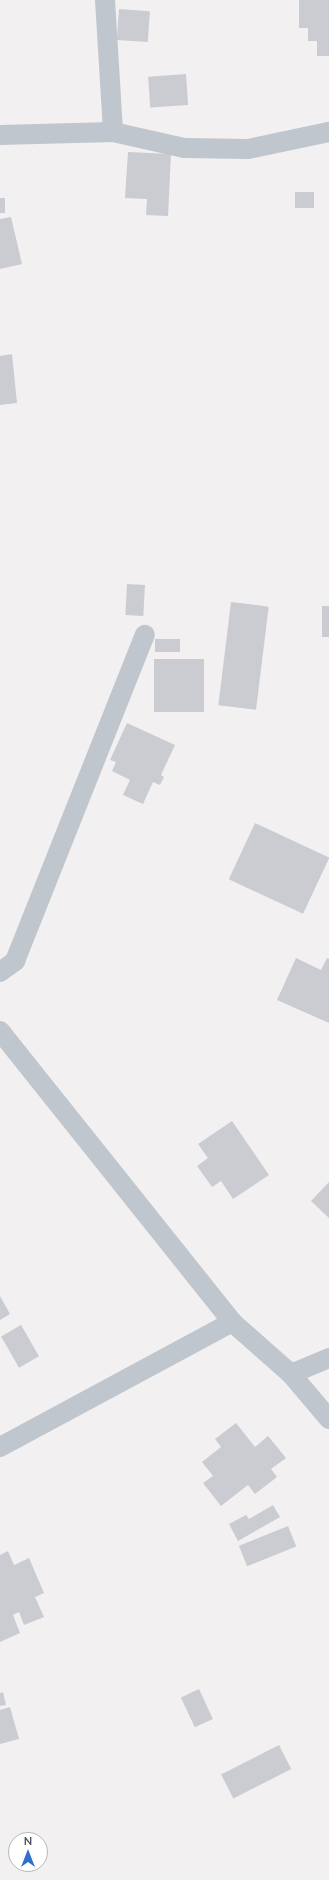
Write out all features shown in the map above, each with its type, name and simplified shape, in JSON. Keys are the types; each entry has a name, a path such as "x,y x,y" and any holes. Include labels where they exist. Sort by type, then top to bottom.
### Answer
{"street":[{"path":"105,0 113,132"},
{"path":"0,135 113,132 184,148 248,149 329,132"},
{"path":"0,972 15,961 145,635"},
{"path":"0,1031 232,1322 291,1374 329,1419"},
{"path":"0,1447 232,1322"},
{"path":"291,1374 329,1358"}],"building":[{"path":"299,0 329,0 329,56 317,56 317,41 308,41 308,28 299,28"},
{"path":"119,9 150,11 148,42 117,40"},
{"path":"186,74 188,105 150,108 148,77"},
{"path":"128,152 171,154 168,216 146,215 147,199 125,198"},
{"path":"295,192 314,192 314,208 295,208"},
{"path":"0,198 5,198 5,213 0,213"},
{"path":"11,217 22,264 0,269 0,219"},
{"path":"12,354 17,403 0,405 0,356"},
{"path":"127,584 145,585 143,616 125,615"},
{"path":"231,602 269,607 256,710 218,705"},
{"path":"322,606 329,606 329,637 322,637"},
{"path":"155,639 180,639 180,652 155,652"},
{"path":"154,659 204,659 204,712 154,712"},
{"path":"127,723 175,745 161,775 164,777 160,785 153,782 143,804 123,795 130,780 112,771 116,762 110,760"},
{"path":"255,823 329,858 303,914 229,879"},
{"path":"296,958 321,970 327,958 329,959 329,1023 277,1000"},
{"path":"232,1121 269,1175 233,1199 221,1181 212,1187 197,1166 208,1158 198,1144"},
{"path":"329,1182 329,1218 311,1201"},
{"path":"0,1296 10,1314 0,1320"},
{"path":"21,1325 39,1356 19,1368 1,1336"},
{"path":"236,1423 255,1447 268,1436 286,1458 271,1469 277,1477 255,1494 248,1485 221,1506 203,1483 213,1476 202,1462 221,1447 215,1439"},
{"path":"273,1505 280,1517 238,1541 229,1524 246,1515 249,1519"},
{"path":"288,1526 296,1546 247,1566 239,1546"},
{"path":"8,1551 14,1565 29,1558 44,1593 35,1597 44,1617 24,1625 19,1612 13,1615 20,1633 0,1642 0,1555"},
{"path":"199,1689 213,1719 195,1727 181,1697"},
{"path":"3,1692 6,1705 0,1706 0,1693"},
{"path":"10,1707 19,1739 0,1744 0,1710"},
{"path":"279,1745 291,1769 233,1799 221,1775"}]}
